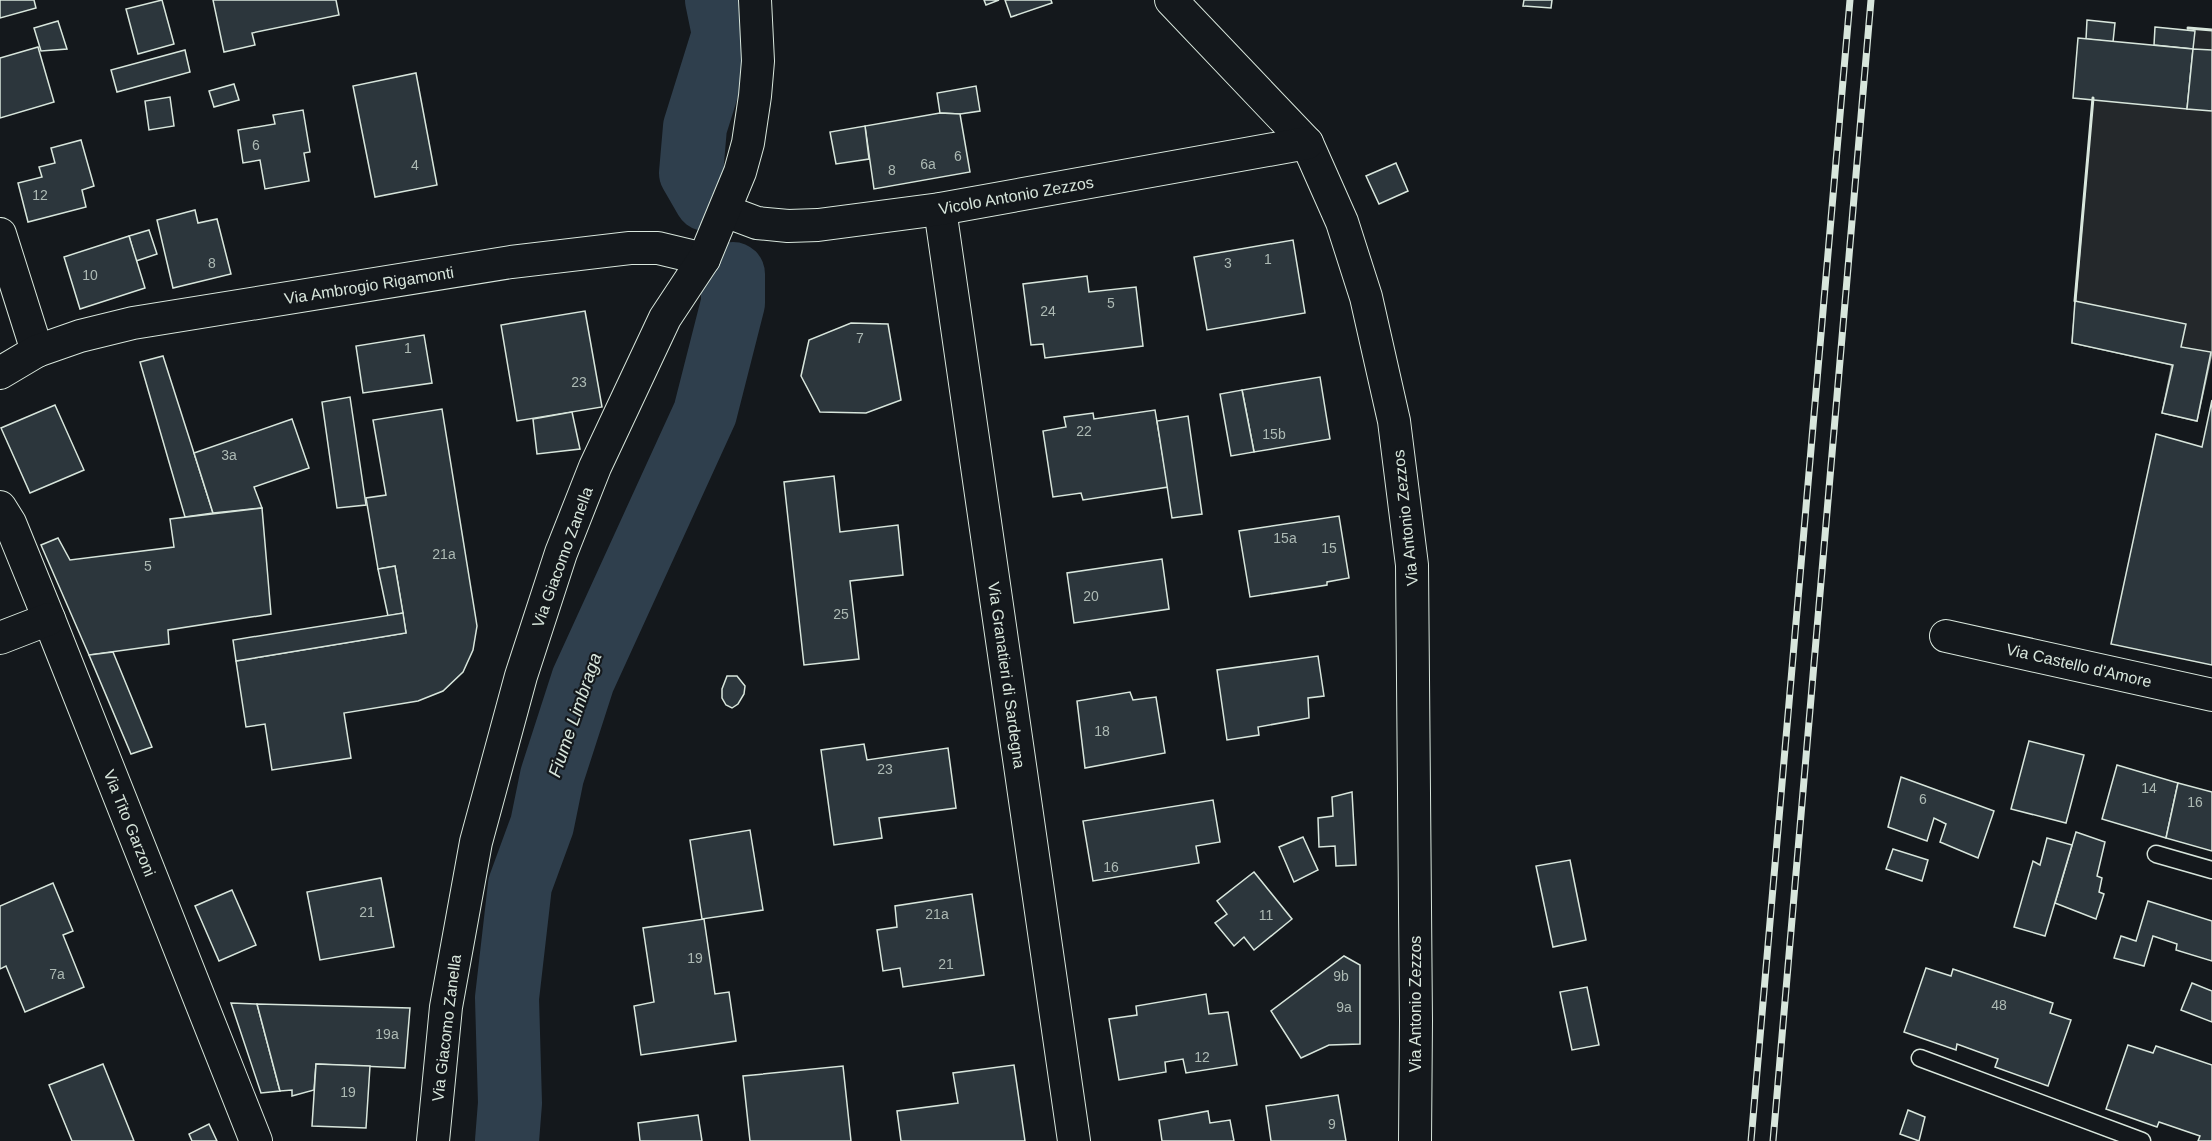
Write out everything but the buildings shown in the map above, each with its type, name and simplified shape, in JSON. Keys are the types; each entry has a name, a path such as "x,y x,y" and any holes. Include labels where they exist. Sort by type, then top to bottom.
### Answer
{"street":[{"name":"Via Giacomo Zanella","path":"433,1141 446,1007 476,842 521,676 561,553 595,467 665,318 704,259 740,172 748,143 755,96 758,61 755,0"},
{"name":"Via Antonio Zezzos","path":"1171,0 1307,143 1342,222 1366,297 1394,421 1413,565 1416,1010 1414,1141"},
{"name":"Vicolo Antonio Zezzos","path":"725,211 757,223 788,226 818,225 940,209 1307,143"},
{"name":"Via Granatieri di Sardegna","path":"940,209 1074,1141"},
{"path":"0,234 37,351"},
{"name":"Via Ambrogio Rigamonti","path":"0,373 37,351 80,336 133,322 511,262 630,248 658,248 704,259"},
{"name":"Via Tito Garzoni","path":"0,507 9,523 49,619 256,1141"},
{"path":"0,638 49,619"},
{"name":"Via Castello d'Amore","path":"1946,636 2212,695"}],"lane":[{"path":"2156,854 2212,870"},
{"path":"1920,1058 2142,1141"}],"shaded area":[{"path":"2188,28 2212,30 2212,352 2197,421 2162,413 2172,365 2072,343 2095,73 2182,79"}],"waterway":[{"name":"Fiume Limbraga","path":"706,199 691,173 695,127 724,34 717,0"},
{"name":"Fiume Limbraga","path":"507,1141 510,1103 507,998 520,885 542,825 552,776 583,680 705,413 733,303 733,274"}],"railway":[{"path":"1751,1141 1850,0"},
{"path":"1773,1141 1871,0"}],"wall":[{"path":"2188,28 2212,30"},
{"path":"2075,301 2093,98"}]}
